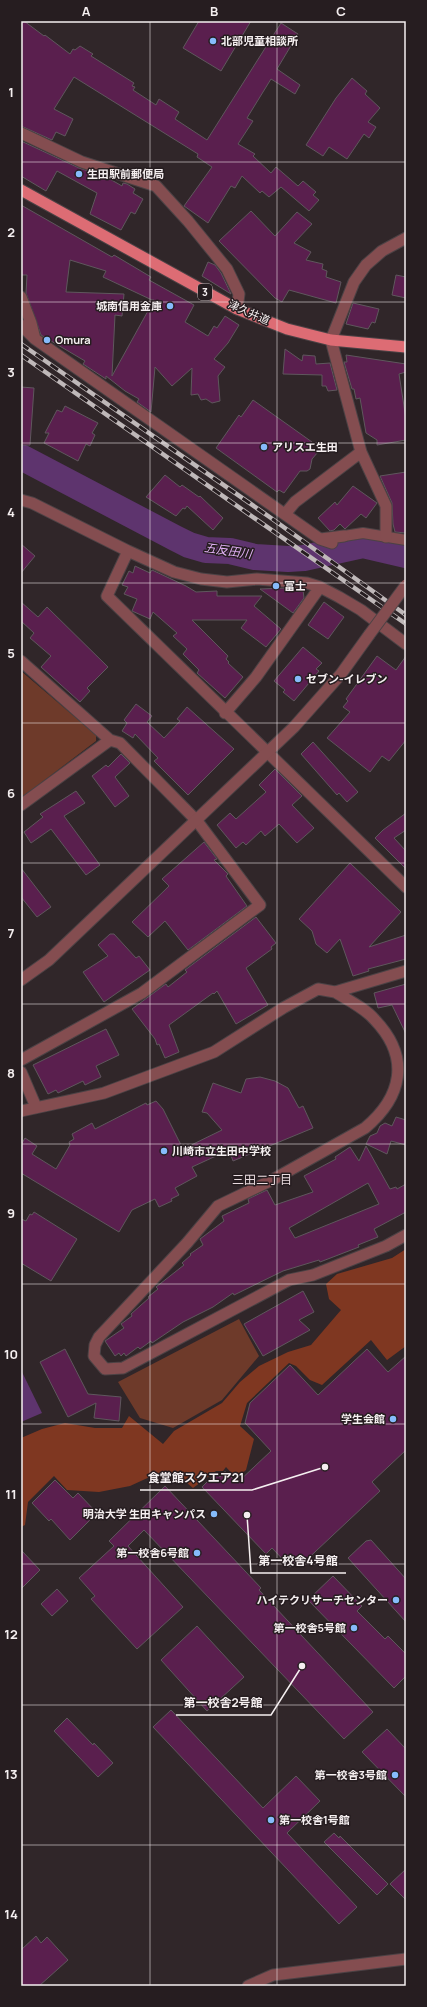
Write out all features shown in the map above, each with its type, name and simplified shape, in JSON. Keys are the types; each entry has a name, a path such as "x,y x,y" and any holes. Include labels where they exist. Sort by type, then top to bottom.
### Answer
{"main road":[{"name":"津久井道","path":"21,190 237,309 287,329 331,340 406,347"}],"street":[{"path":"21,133 82,162 156,186 188,221 227,269 239,294 237,309"},
{"path":"386,537 386,506 361,452 331,340 354,282 366,265 382,251 406,238"},
{"path":"21,297 31,322 35,339"},
{"path":"21,325 35,339 320,539 332,544"},
{"path":"285,514 295,502 361,452"},
{"path":"21,500 32,503 128,552 174,572 201,579 227,582 258,579 307,583 320,587 340,596 406,644"},
{"path":"320,539 363,533 406,540"},
{"path":"128,552 107,596 225,713 340,821 406,887"},
{"path":"21,980 49,960 197,821 294,727 341,674 406,585"},
{"path":"225,713 256,677 320,587"},
{"path":"21,662 110,740 120,743 197,821 260,905 142,993 21,1060"},
{"path":"21,805 110,740"},
{"path":"335,992 406,971"},
{"path":"21,1112 36,1107 104,1093 207,1055 283,1008 318,989 335,992 375,1019 387,1035 395,1052 399,1069 396,1086 389,1103 378,1117 365,1128 274,1178 218,1206 187,1243 99,1337 95,1345 94,1356 105,1368 124,1368 289,1280 313,1275 386,1246 406,1235"},
{"path":"21,1072 36,1107"},
{"path":"248,1986 273,1975 406,1959"}],"shaded area":[{"path":"21,671 96,735 96,741 21,798"},
{"path":"406,1249 406,1346 387,1360 371,1340 322,1385 310,1380 296,1366 289,1363 247,1403 240,1426 254,1439 246,1470 236,1478 226,1467 223,1471 216,1471 193,1488 175,1473 154,1475 130,1486 99,1492 67,1490 54,1476 28,1502 25,1525 21,1527 21,1438 42,1429 65,1423 95,1428 122,1428 129,1416 163,1444 174,1431 222,1403 240,1382 259,1366 288,1352 311,1345 341,1310 329,1299 326,1284 337,1274 392,1258"},
{"path":"239,1319 259,1356 222,1400 173,1428 140,1418 118,1382"},
{"path":"22,1372 42,1413 21,1422 21,1373"}],"building":[{"path":"21,21 24,21 44,36 45,35 70,54 73,49 75,50 80,46 93,54 91,56 134,83 132,86 135,87 133,90 156,105 159,99 179,112 175,119 207,140 281,23 298,34 277,69 300,85 295,94 271,79 247,118 253,121 238,144 255,154 253,156 271,173 276,167 298,186 303,181 316,192 313,195 319,200 309,211 281,187 269,197 262,191 260,193 242,176 235,188 231,186 208,223 184,206 212,167 197,157 198,154 74,77 54,109 73,119 65,136 56,132 52,140 21,126"},
{"name":"北部児童相談所","path":"199,21 251,21 221,71 183,48"},
{"path":"352,78 367,91 365,94 380,108 368,122 376,127 369,138 364,134 347,159 329,147 323,156 306,145 336,98"},
{"path":"21,141 79,168 108,178 122,186 123,183 127,184 135,189 133,193 143,199 135,214 131,212 121,230 90,214 97,193 57,171 46,191 21,176"},
{"path":"21,205 112,257 114,255 151,277 149,280 194,305 185,322 208,336 214,326 217,328 225,316 239,325 228,343 214,359 225,367 218,376 220,401 212,403 206,399 201,400 198,394 191,395 192,368 172,386 155,367 151,412 137,402 139,399 125,391 106,376 106,379 83,364 85,361 41,335 26,293 27,275 21,275","holes":["70,260 106,271 103,277 154,300 112,376 115,315 122,316 124,294 66,292"]},
{"path":"251,211 275,236 297,212 312,224 294,243 311,252 306,260 323,264 322,269 327,271 326,277 341,282 336,303 289,290 282,302 275,298 219,241"},
{"path":"208,262 215,265 221,273 231,294 202,276"},
{"path":"396,275 406,277 406,298 392,295"},
{"path":"353,303 379,309 375,323 372,322 368,329 346,324"},
{"path":"285,349 302,361 303,355 315,356 316,364 330,363 337,390 328,391 326,386 322,386 322,375 283,374"},
{"path":"346,355 406,364 406,372 399,374 406,419 406,440 377,445 377,440 366,433 360,398 356,399 344,362 347,362"},
{"path":"21,387 34,388 30,445 21,445"},
{"name":"アリスエ生田","path":"253,400 312,442 309,446 318,452 312,459 310,469 307,471 300,471 284,493 279,490 277,492 216,448 239,415 241,417"},
{"path":"65,406 98,423 92,433 95,435 90,446 86,444 78,461 44,443 49,433 45,433 57,410 62,412"},
{"path":"406,472 406,533 395,532 392,503 380,476"},
{"path":"165,475 180,487 182,485 199,497 200,496 223,518 213,530 187,506 185,509 183,508 176,516 146,497"},
{"path":"353,486 377,503 366,518 361,514 345,529 340,524 334,530 330,531 318,518 335,502 337,505"},
{"path":"21,544 35,556 21,573"},
{"path":"135,566 150,573 152,570 196,592 217,591 217,596 262,596 254,606 281,629 266,647 241,628 247,620 192,620 228,656 226,659 229,662 228,663 243,677 225,698 197,673 199,670 183,654 187,649 173,636 177,633 153,612 150,619 132,611 137,599 124,594 128,587 122,585 129,571 133,573"},
{"path":"288,588 303,590 304,598 293,613 260,589"},
{"path":"21,602 38,617 47,607 108,667 87,688 90,691 80,702 41,667 51,656 30,638 34,633 21,621"},
{"path":"324,602 344,617 328,639 308,625"},
{"path":"303,647 322,663 316,669 319,671 294,701 283,692 285,690 274,681"},
{"path":"377,656 396,670 406,656 406,740 389,761 382,756 370,772 327,738 350,712 343,707 348,701 346,699"},
{"path":"136,704 152,716 147,722 164,738 180,721 177,719 187,707 234,749 188,795 154,761 158,758 135,734 133,738 122,731 127,723 124,720"},
{"path":"313,742 358,792 347,802 339,793 337,795 301,754"},
{"path":"121,754 130,763 115,777 129,796 115,807 92,776 106,765 108,767"},
{"path":"275,769 302,796 292,805 314,828 297,843 279,824 265,836 261,831 246,845 243,842 236,848 217,825 230,813 236,819 266,792 259,785"},
{"path":"76,791 85,803 64,816 100,865 86,875 51,829 31,843 24,832 43,817 40,814"},
{"path":"406,813 406,830 394,838 406,851 406,869 375,838 383,830"},
{"path":"204,842 217,859 214,860 228,874 226,876 247,906 188,950 165,921 148,937 132,922 169,886 162,879"},
{"path":"350,863 401,912 369,947 406,935 406,959 368,969 369,971 353,976 340,939 327,953 316,944 312,931 299,919"},
{"path":"21,868 51,907 37,917 21,897"},
{"path":"256,917 276,943 271,947 272,949 246,968 268,1005 236,1024 217,991 214,994 213,993 169,1025 179,1052 165,1058 159,1044 157,1045 155,1039 132,1009 166,984 168,987 187,972 185,970"},
{"path":"110,934 114,934 136,958 139,956 150,970 104,1002 83,972 108,956 98,945"},
{"path":"406,984 406,1034 392,1005 378,1008 374,993"},
{"path":"106,1029 119,1055 96,1066 101,1077 85,1085 83,1081 58,1093 56,1090 48,1094 33,1065"},
{"path":"260,1077 275,1081 288,1088 299,1108 303,1106 313,1128 233,1161 229,1150 192,1167 197,1176 175,1188 179,1195 171,1199 172,1201 159,1207 155,1199 132,1210 119,1232 21,1173 21,1145 25,1138 37,1146 32,1154 56,1169 70,1145 69,1142 74,1139 72,1134 92,1123 95,1129 146,1103 147,1105 156,1101 163,1109 183,1149 222,1130 207,1113 202,1112 213,1083 241,1093 246,1079"},
{"path":"396,1117 406,1120 406,1145 391,1141 387,1154 366,1144 370,1136 377,1133 380,1126 385,1123 392,1126"},
{"path":"366,1146 390,1189 396,1187 397,1189 406,1184 406,1212 374,1229 378,1237 358,1245 359,1247 320,1262 319,1260 283,1271 234,1295 233,1293 213,1307 183,1322 152,1343 151,1341 140,1349 138,1347 126,1356 124,1353 121,1356 119,1353 115,1356 105,1341 124,1328 121,1324 132,1316 131,1314 158,1289 156,1287 184,1265 182,1263 191,1255 190,1254 203,1245 200,1239 224,1221 222,1216 249,1203 248,1199 267,1190 275,1205 313,1192 304,1176 336,1159 335,1157 350,1147 359,1161","holes":["368,1183 379,1204 295,1238 289,1228"]},
{"path":"34,1212 77,1239 51,1281 21,1263 21,1219 26,1221 30,1214 32,1215"},
{"path":"303,1291 314,1312 299,1320 310,1330 263,1356 244,1324"},
{"path":"65,1349 88,1394 121,1397 119,1421 94,1418 96,1403 68,1417 40,1362"},
{"path":"367,1349 388,1372 406,1356 406,1450 372,1482 380,1491 300,1566 296,1561 290,1567 272,1548 266,1554 202,1487 216,1473 220,1477 225,1471 237,1483 271,1451 245,1423 250,1403 290,1365 318,1395"},
{"path":"55,1480 73,1498 78,1493 97,1513 70,1540 51,1519 49,1521 32,1503"},
{"path":"165,1486 261,1588 259,1590 373,1712 344,1739 144,1530 128,1546 183,1607 137,1649 91,1599 95,1596 79,1578 114,1546 109,1541"},
{"name":"ハイテクリサーチセンター","path":"371,1540 406,1579 406,1622 348,1558 366,1541"},
{"path":"21,1550 40,1570 21,1589"},
{"name":"第一校舎5号館","path":"333,1576 362,1606 357,1611 385,1639 388,1636 406,1654 406,1676 394,1688 308,1600"},
{"path":"57,1589 68,1601 52,1616 41,1604"},
{"path":"197,1626 244,1677 207,1711 161,1660"},
{"name":"第一校舎1号館","path":"171,1710 263,1808 296,1776 320,1801 287,1833 357,1907 339,1924 153,1727"},
{"path":"67,1718 113,1763 98,1777 54,1731"},
{"name":"第一校舎3号館","path":"387,1729 406,1749 406,1797 362,1752"},
{"path":"334,1833 339,1838 340,1836 388,1884 377,1895 324,1842"},
{"path":"406,1869 406,1900 390,1884"},
{"path":"36,1936 41,1943 47,1937 68,1960 39,1986 21,1986 21,1950"}],"waterway":[{"name":"五反田川","path":"21,457 175,538 189,545 206,550 230,551 255,557 288,559 304,558 363,545 406,555"}],"railway":[{"path":"21,344 271,518 406,615"},
{"path":"21,355 406,624"}],"place":[{"name":"北部児童相談所","path":"213,41"},
{"name":"生田駅前郵便局","path":"79,174"},
{"name":"城南信用金庫","path":"170,306"},
{"name":"Omura","path":"47,340"},
{"name":"アリスエ生田","path":"264,447"},
{"name":"富士","path":"276,586"},
{"name":"セブン-イレブン","path":"298,679"},
{"name":"川崎市立生田中学校","path":"164,1151"},
{"name":"学生会館","path":"393,1419"},
{"name":"食堂館スクエア21","path":"325,1467"},
{"name":"明治大学 生田キャンパス","path":"214,1514"},
{"name":"第一校舎4号館","path":"247,1515"},
{"name":"第一校舎6号館","path":"197,1553"},
{"name":"ハイテクリサーチセンター","path":"396,1600"},
{"name":"第一校舎5号館","path":"354,1628"},
{"name":"第一校舎2号館","path":"302,1666"},
{"name":"第一校舎3号館","path":"395,1775"},
{"name":"第一校舎1号館","path":"271,1820"}],"district":[{"name":"三田二丁目","path":"262,1180"}]}
